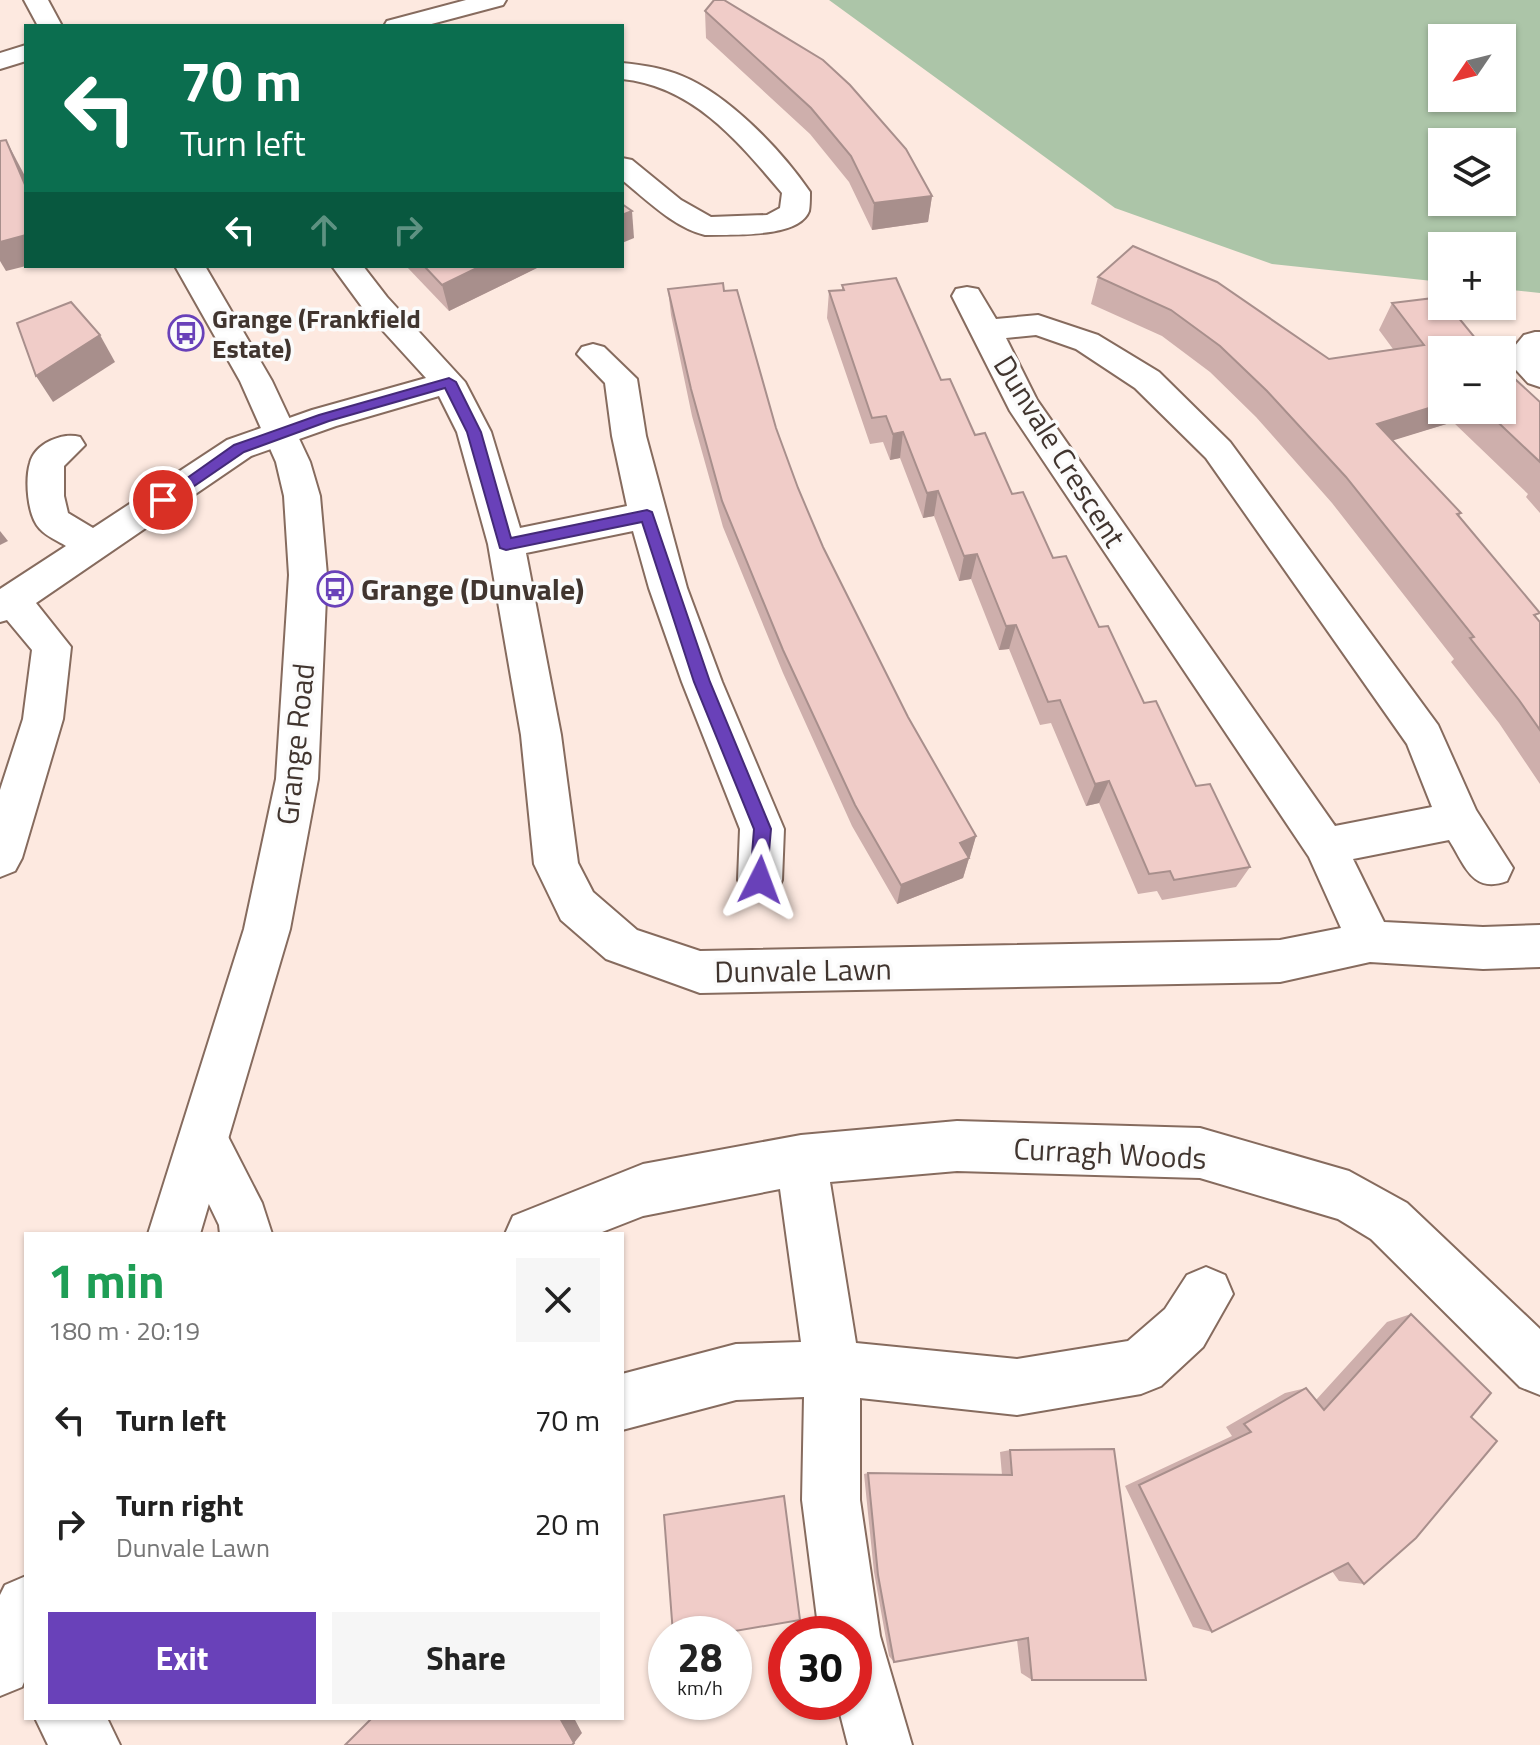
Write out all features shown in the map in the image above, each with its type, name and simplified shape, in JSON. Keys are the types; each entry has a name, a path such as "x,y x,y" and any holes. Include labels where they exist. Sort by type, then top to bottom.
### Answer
{"street":[{"path":"36,0 49,24"},
{"path":"404,24 494,0"},
{"path":"0,61 24,54"},
{"path":"624,71 645,71 676,81 719,111 796,192 794,212 773,224 705,226 671,206 624,168"},
{"name":"Grange Road","path":"175,1232 267,929 297,779 308,575 302,496 282,433 191,268"},
{"name":"Dunvale Lawn","path":"349,268 376,304 449,382 474,432 506,544 541,735 556,864 577,906 622,945 700,972 1280,961 1370,942 1483,948 1540,946"},
{"path":"967,296 986,330"},
{"name":"Dunvale Crescent","path":"1370,942 1325,846 1022,403 986,330 1038,325 1087,342 1147,380 1218,450 1424,737 1459,820 1491,868"},
{"path":"1540,342 1535,342 1521,358 1540,376"},
{"path":"593,354 621,379 629,436 647,515 702,682 762,829 760,880"},
{"path":"0,858 43,719 52,647 6,605 239,448 449,382"},
{"path":"68,445 47,462 46,496 52,520 95,546"},
{"path":"506,544 647,515"},
{"path":"1325,846 1459,820"},
{"path":"203,1140 244,1221 246,1232"},
{"name":"Curragh Woods","path":"536,1232 643,1190 801,1160 957,1146 1200,1153 1349,1197 1389,1221 1540,1367"},
{"path":"801,1160 832,1368 831,1500 847,1616"},
{"path":"624,1401 736,1372 832,1368 1017,1387 1141,1366 1184,1328 1206,1294"},
{"path":"872,1715 880,1745"},
{"path":"69,1720 88,1745"}],"green space":[{"path":"829,0 1540,0 1540,293 1516,290 1516,232 1428,232 1428,281 1272,264 1115,208"}],"building":[{"path":"714,0 724,0 823,60 850,85 906,149 932,196 874,203 851,156 811,108 705,11"},
{"path":"6,140 24,182 24,236 0,242 0,141"},
{"path":"1133,246 1217,282 1329,359 1424,345 1392,303 1428,299 1428,320 1460,320 1474,336 1428,336 1428,408 1377,424 1461,513 1457,514 1540,613 1534,615 1540,622 1540,730 1470,638 1474,637 1346,477 1267,391 1220,346 1171,310 1098,277"},
{"path":"426,268 477,268 442,285"},
{"path":"896,278 941,380 950,379 975,435 985,433 1012,494 1023,492 1053,558 1066,556 1099,627 1108,626 1144,703 1156,701 1196,786 1210,784 1250,867 1174,880 1170,871 1149,874 1109,781 1095,784 1060,700 1048,702 1016,625 1006,626 977,554 964,556 938,491 927,493 903,432 893,434 886,416 872,418 829,291 844,290 842,285"},
{"path":"723,283 724,291 737,290 776,428 823,547 908,717 976,836 960,843 969,858 901,885 855,805 783,650 722,501 668,289"},
{"path":"71,302 100,335 36,376 17,323"},
{"path":"1516,380 1540,402 1540,462 1500,424 1516,424"},
{"path":"1411,1314 1491,1393 1471,1417 1497,1441 1416,1538 1364,1584 1348,1563 1212,1632 1139,1485 1251,1432 1244,1424 1306,1388 1324,1410"},
{"path":"1114,1449 1146,1680 1032,1680 1028,1638 894,1662 878,1575 868,1473 1012,1475 1010,1450"},
{"path":"784,1496 799,1616 768,1616 768,1625 752,1628 752,1616 672,1616 664,1515"},
{"path":"370,1720 561,1720 574,1743 572,1745 345,1745"}],"place":[{"name":"Grange (Frankfield Estate)","path":"186,333"},
{"name":"Grange (Dunvale)","path":"335,589"}],"route":[{"path":"163,500 239,448 324,418 449,382 474,432 506,544 647,515 668,588 702,682 762,829 760,880"}]}
